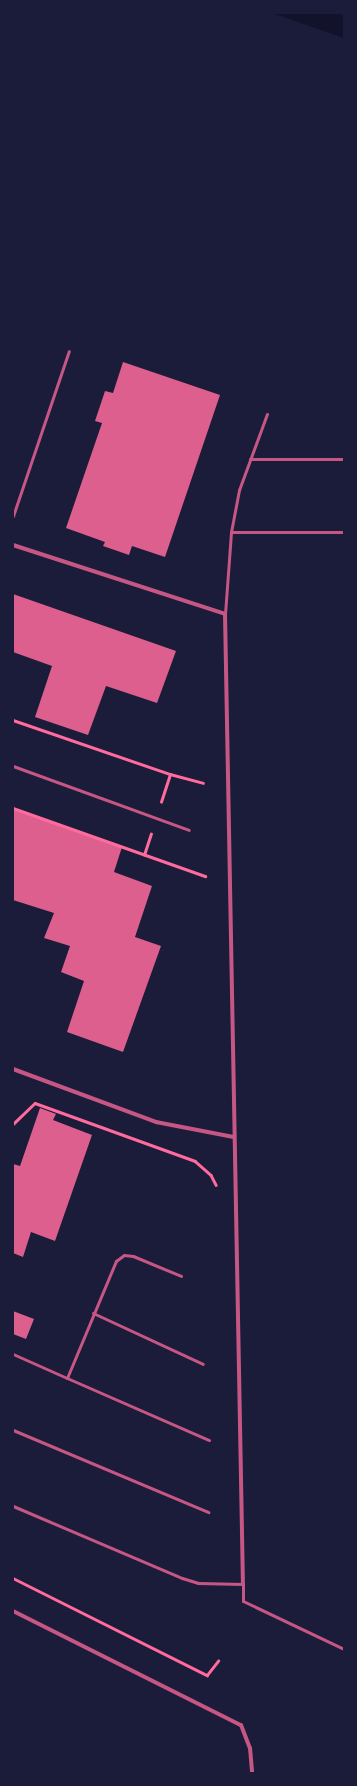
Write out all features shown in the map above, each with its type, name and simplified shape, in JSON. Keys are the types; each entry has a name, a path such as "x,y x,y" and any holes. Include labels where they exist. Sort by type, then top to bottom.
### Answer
{"street":[{"path":"13,545 225,614 234,1137 244,1584"},
{"path":"13,1069 156,1122 234,1137"},
{"path":"13,1611 241,1725 250,1748 252,1773"}],"lane":[{"path":"13,516 69,351"},
{"path":"225,614 231,532 239,490 268,414"},
{"path":"250,459 344,459"},
{"path":"231,532 344,532"},
{"path":"13,766 189,830"},
{"path":"67,1378 116,1261 124,1255 133,1256 181,1276"},
{"path":"93,1313 203,1364"},
{"path":"13,1354 209,1440"},
{"path":"13,1430 208,1512"},
{"path":"13,1506 182,1578 198,1583 244,1584 243,1601 344,1650"}],"path":[{"path":"13,720 170,774 203,783"},
{"path":"13,808 205,876"},
{"path":"13,1124 35,1103 166,1149 195,1162 211,1175 216,1188"},
{"path":"13,1578 207,1675 218,1660"}],"shaded area":[{"path":"272,13 344,13 344,38"}],"building":[{"path":"123,362 220,395 165,557 132,546 129,555 103,546 105,542 66,528 102,423 95,421 105,391 113,393"},
{"path":"13,594 176,651 157,703 106,686 88,735 35,717 52,666 13,652"},
{"path":"13,809 122,847 114,872 152,886 135,937 161,946 123,1052 67,1032 84,981 61,972 70,946 44,938 54,913 13,900"},
{"path":"40,1108 56,1114 53,1120 92,1135 55,1241 31,1232 23,1257 13,1253 13,1164 20,1166"},
{"path":"13,1311 34,1319 26,1339 13,1334"}]}
